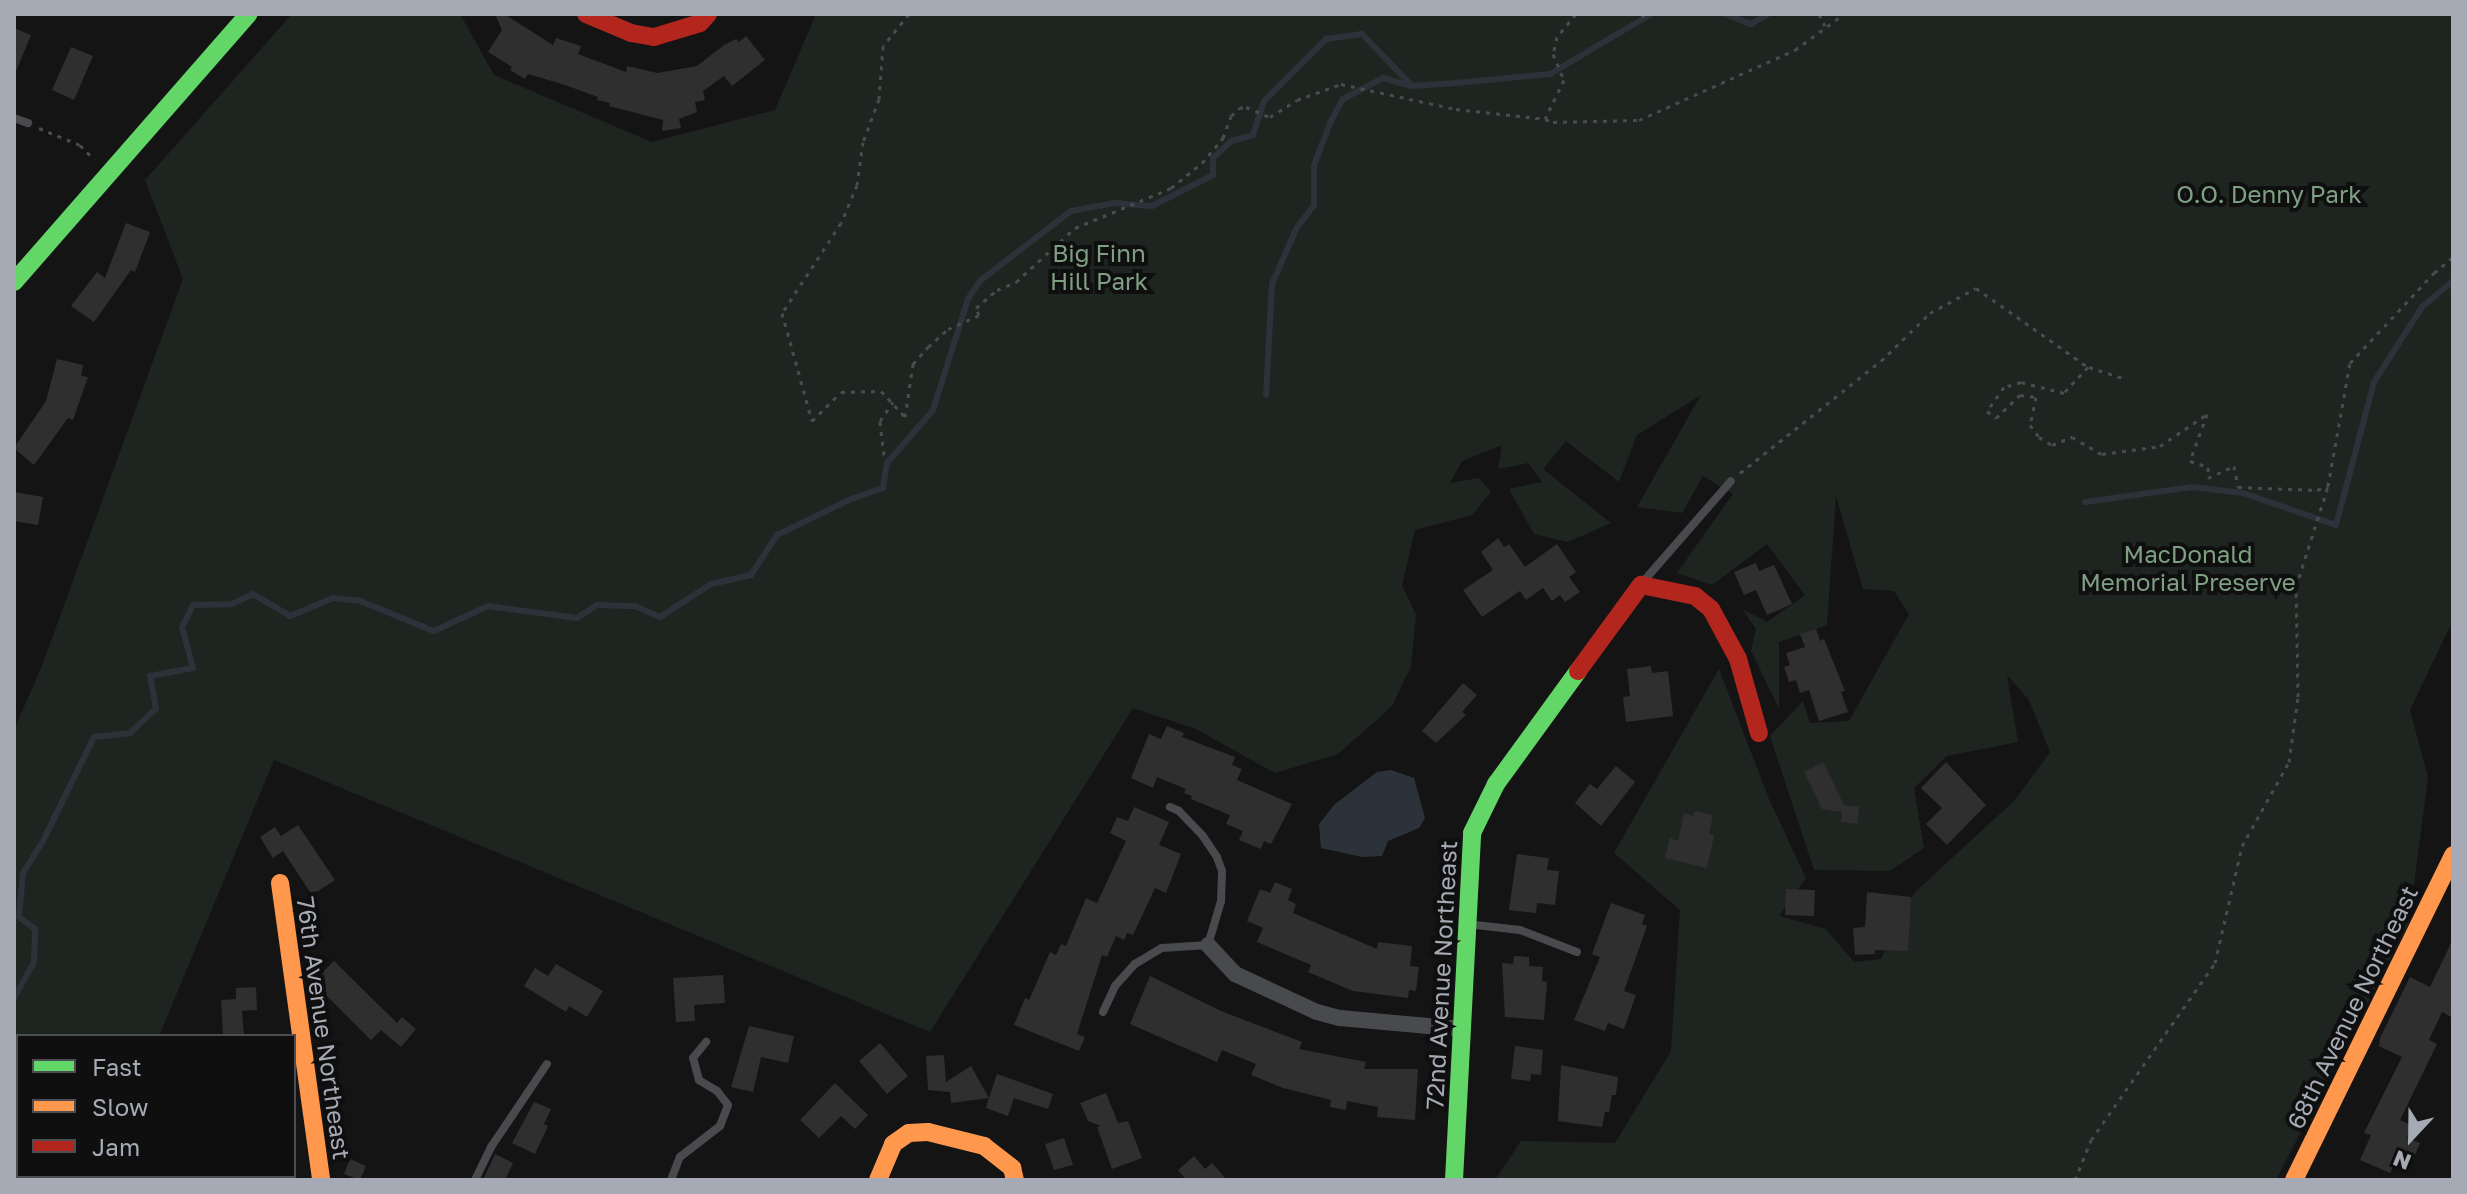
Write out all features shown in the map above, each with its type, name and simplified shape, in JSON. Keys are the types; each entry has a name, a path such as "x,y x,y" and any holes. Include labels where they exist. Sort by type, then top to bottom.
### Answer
{"street":[{"path":"14,282 249,14"},
{"path":"586,14 631,33 654,37 700,23 708,14"},
{"path":"1641,585 1695,596 1711,609 1738,659 1759,733"},
{"name":"72nd Avenue Northeast","path":"1454,1180 1472,833 1484,806 1641,585"},
{"name":"68th Avenue Northeast","path":"2294,1180 2453,855"},
{"name":"76th Avenue Northeast","path":"280,883 321,1180"},
{"path":"1208,945 1235,974 1317,1012 1340,1018 1462,1029"},
{"path":"878,1180 883,1161 893,1144 909,1133 928,1132 984,1146 1012,1168 1015,1180"}],"lane":[{"path":"14,118 28,123"},
{"path":"1641,585 1731,481"},
{"path":"1103,1012 1115,986 1135,964 1162,948 1208,945 1221,901 1222,871 1203,836 1179,811 1170,807"},
{"path":"1467,924 1520,930 1577,952"},
{"path":"671,1180 680,1157 720,1126 728,1105 717,1091 699,1080 693,1058 706,1042"},
{"path":"475,1180 491,1147 547,1064"}],"path":[{"path":"909,14 883,46 879,99 863,142 852,198 841,223 782,313 812,421 841,392 881,391 905,417 913,364 948,329 979,315 976,308 997,290 1016,282 1075,228 1171,188 1202,163 1223,138 1231,116 1246,107 1270,117 1297,100 1341,84 1456,109 1553,122 1639,120 1795,50 1844,14"},
{"path":"1545,119 1564,80 1553,54 1557,37 1576,14"},
{"path":"1819,14 1825,26"},
{"path":"28,123 80,145 108,175"},
{"path":"2075,1180 2100,1127 2215,963 2242,846 2289,762 2298,697 2296,587 2328,486 2350,363 2453,257"},
{"path":"1731,481 1881,361 1930,313 1976,288 2088,367 2127,379"},
{"path":"2088,367 2064,393 2021,382 2004,387 1987,411 1996,418 2020,395 2036,397 2030,425 2039,437 2052,445 2072,437 2102,454 2160,446 2207,414 2190,461 2208,467 2208,478 2234,466 2238,487 2317,490 2328,486"},
{"path":"884,455 880,421 893,402"}],"green space":[{"path":"292,14 460,14 494,75 652,142 775,110 816,14 2453,14 2453,620 2410,710 2428,777 2409,923 2276,1180 1495,1180 1521,1141 1615,1143 1671,1051 1680,910 1614,853 1719,669 1769,799 1806,878 1779,916 1826,929 1854,962 1881,959 1914,893 2015,800 2050,752 2029,700 2007,675 2018,742 1947,756 1914,788 1924,848 1890,871 1814,870 1770,736 1803,701 1810,723 1849,721 1909,614 1894,591 1863,589 1836,496 1827,625 1779,642 1779,708 1751,651 1756,629 1742,609 1767,622 1805,595 1767,544 1712,585 1677,573 1733,494 1703,476 1682,513 1637,507 1701,395 1637,435 1619,482 1566,441 1543,469 1611,523 1568,542 1534,534 1509,489 1542,482 1528,463 1498,469 1502,445 1462,461 1450,483 1479,478 1491,492 1472,515 1415,530 1402,585 1416,615 1411,666 1392,706 1338,754 1275,773 1196,729 1133,708 930,1032 274,760 160,1034 16,1034 16,1178 99,1178 14,1180 14,730 43,663 183,279 145,180"}],"shaded area":[{"path":"1391,770 1414,778 1425,818 1419,828 1388,841 1382,856 1362,857 1321,848 1319,824 1335,804 1377,772"}],"building":[{"path":"495,14 504,14 553,45 556,38 581,46 578,54 626,72 627,66 657,73 697,66 724,45 736,39 739,42 746,36 765,60 732,86 724,76 703,91 705,100 695,102 697,112 679,119 681,128 662,131 663,120 609,106 610,103 597,100 598,97 528,74 525,79 510,70 512,67 488,52 502,30"},
{"path":"14,28 31,35 14,76"},
{"path":"71,47 93,56 74,100 52,90"},
{"path":"126,223 150,232 135,272 131,270 94,322 71,306 97,272 105,278"},
{"path":"57,359 83,365 81,376 88,377 73,420 68,418 34,465 14,448 46,401"},
{"path":"14,492 43,497 38,525 14,521"},
{"path":"1498,538 1504,547 1509,544 1525,567 1557,544 1576,572 1569,577 1580,592 1565,602 1560,595 1552,601 1543,588 1526,600 1520,591 1482,617 1463,590 1493,570 1481,552"},
{"path":"1756,563 1759,571 1774,565 1792,604 1767,615 1756,590 1744,595 1734,572"},
{"path":"1816,629 1820,641 1824,639 1845,691 1841,692 1848,712 1819,721 1809,690 1800,693 1796,680 1789,682 1784,667 1790,665 1786,653 1805,647 1800,634"},
{"path":"1651,666 1652,673 1668,671 1673,716 1626,722 1623,697 1630,696 1627,669"},
{"path":"1463,683 1477,695 1462,712 1466,715 1436,743 1422,731"},
{"path":"1167,726 1184,733 1182,737 1235,757 1232,765 1242,769 1237,780 1292,804 1271,844 1264,841 1261,849 1239,840 1243,831 1226,824 1230,815 1191,799 1192,796 1184,793 1186,789 1157,777 1153,788 1131,778 1149,734 1161,739"},
{"path":"1823,762 1844,805 1859,807 1857,824 1841,822 1842,812 1822,809 1804,772"},
{"path":"1946,762 1986,805 1947,845 1926,824 1942,808 1921,788"},
{"path":"1616,766 1635,782 1601,826 1575,803 1590,784 1597,789"},
{"path":"1134,807 1169,822 1159,845 1181,854 1166,893 1155,888 1133,935 1127,933 1124,940 1116,936 1107,957 1102,955 1077,1034 1085,1037 1079,1051 1014,1025 1050,952 1056,955 1061,944 1066,946 1086,898 1097,903 1126,841 1110,833 1117,817 1128,821"},
{"path":"1695,811 1713,815 1709,834 1714,835 1707,868 1665,858 1670,838 1678,841 1684,813 1693,816"},
{"path":"298,825 335,880 312,895 283,851 273,858 260,837 275,827 281,836"},
{"path":"1517,854 1549,858 1547,870 1559,871 1555,905 1537,903 1536,913 1509,910"},
{"path":"1275,882 1292,889 1288,900 1296,904 1293,913 1377,949 1378,942 1412,946 1410,966 1419,967 1416,991 1409,990 1408,998 1353,991 1308,972 1311,965 1257,942 1263,928 1247,921 1260,889 1270,893"},
{"path":"1786,889 1815,890 1814,916 1785,915"},
{"path":"1867,892 1911,897 1908,951 1875,950 1875,954 1855,955 1853,928 1865,927"},
{"path":"1611,903 1645,915 1642,924 1647,926 1624,991 1636,995 1624,1029 1608,1023 1605,1031 1574,1020 1600,957 1592,954"},
{"path":"2453,939 2453,1018 2442,1012 2429,1040 2437,1044 2400,1120 2412,1126 2407,1138 2420,1143 2413,1160 2399,1154 2390,1173 2360,1160 2371,1135 2364,1133 2402,1057 2379,1046 2380,1038 2410,977 2430,987"},
{"path":"1514,956 1529,957 1529,966 1543,967 1542,981 1547,982 1544,1020 1505,1017 1502,963 1513,964"},
{"path":"334,961 397,1023 402,1017 416,1029 401,1047 381,1030 371,1040 313,982"},
{"path":"556,964 603,991 587,1017 569,1006 566,1012 524,986 535,968 548,976"},
{"path":"723,975 725,1003 694,1005 695,1021 676,1022 673,978"},
{"path":"1150,976 1221,1011 1302,1042 1299,1049 1366,1062 1364,1069 1418,1069 1415,1120 1377,1117 1378,1107 1347,1101 1346,1110 1330,1107 1331,1100 1283,1088 1251,1075 1256,1064 1222,1050 1217,1062 1130,1024"},
{"path":"256,987 257,1010 242,1011 244,1034 223,1034 221,1000 236,999 236,988"},
{"path":"749,1026 794,1036 788,1063 761,1057 753,1092 731,1087"},
{"path":"880,1043 908,1076 887,1094 859,1061"},
{"path":"1515,1046 1543,1050 1541,1075 1531,1074 1530,1081 1511,1079"},
{"path":"944,1055 946,1082 971,1066 989,1098 951,1103 950,1092 928,1090 926,1056"},
{"path":"1561,1065 1618,1077 1616,1095 1612,1095 1602,1127 1558,1121"},
{"path":"997,1074 1053,1094 1048,1109 1014,1098 1008,1116 986,1108"},
{"path":"835,1083 868,1115 855,1129 841,1116 819,1138 800,1120"},
{"path":"1106,1093 1118,1123 1128,1121 1142,1158 1112,1169 1097,1127 1101,1126 1088,1121 1080,1103"},
{"path":"534,1102 551,1109 544,1124 548,1126 535,1154 512,1143"},
{"path":"1064,1138 1073,1165 1054,1170 1045,1144"},
{"path":"495,1154 513,1163 505,1180 483,1180"},
{"path":"1194,1156 1205,1169 1212,1163 1227,1180 1186,1180 1178,1170"},
{"path":"350,1159 366,1166 360,1180 344,1174"}],"waterway":[{"path":"14,998 34,962 35,929 19,917 23,873 43,841 94,737 130,733 156,709 150,676 193,668 182,627 193,605 232,604 253,594 290,616 333,598 360,601 434,631 488,606 577,618 597,605 635,606 660,617 711,584 751,575 777,535 851,499 883,488 887,463 933,410 968,299 981,280 1071,211 1114,203 1152,206 1213,175 1213,158 1231,141 1253,135 1264,101 1326,39 1362,34 1412,86 1456,83 1550,74 1651,14"},
{"path":"1726,14 1751,24 1768,14"},
{"path":"1266,395 1272,284 1296,229 1314,205 1314,165 1330,123 1343,99 1383,78 1411,86"},
{"path":"2085,502 2192,487 2243,493 2336,525 2374,382 2422,307 2453,281"}],"traffic: fast":[{"path":"14,282 249,14"},
{"path":"1454,1180 1472,833 1496,784 1578,671"}],"traffic: slow":[{"path":"2294,1180 2453,855"},
{"path":"280,883 321,1180"},
{"path":"878,1180 893,1144 909,1133 928,1132 984,1146 1012,1168 1015,1180"}],"traffic: jam":[{"path":"586,14 631,33 654,37 700,23 708,14"},
{"path":"1578,671 1641,585 1695,596 1711,609 1738,659 1759,733"}],"park label":[{"name":"O.O. Denny Park","path":"2269,194"},
{"name":"Big Finn Hill Park","path":"1099,267"},
{"name":"MacDonald Memorial Preserve","path":"2188,568"}]}
